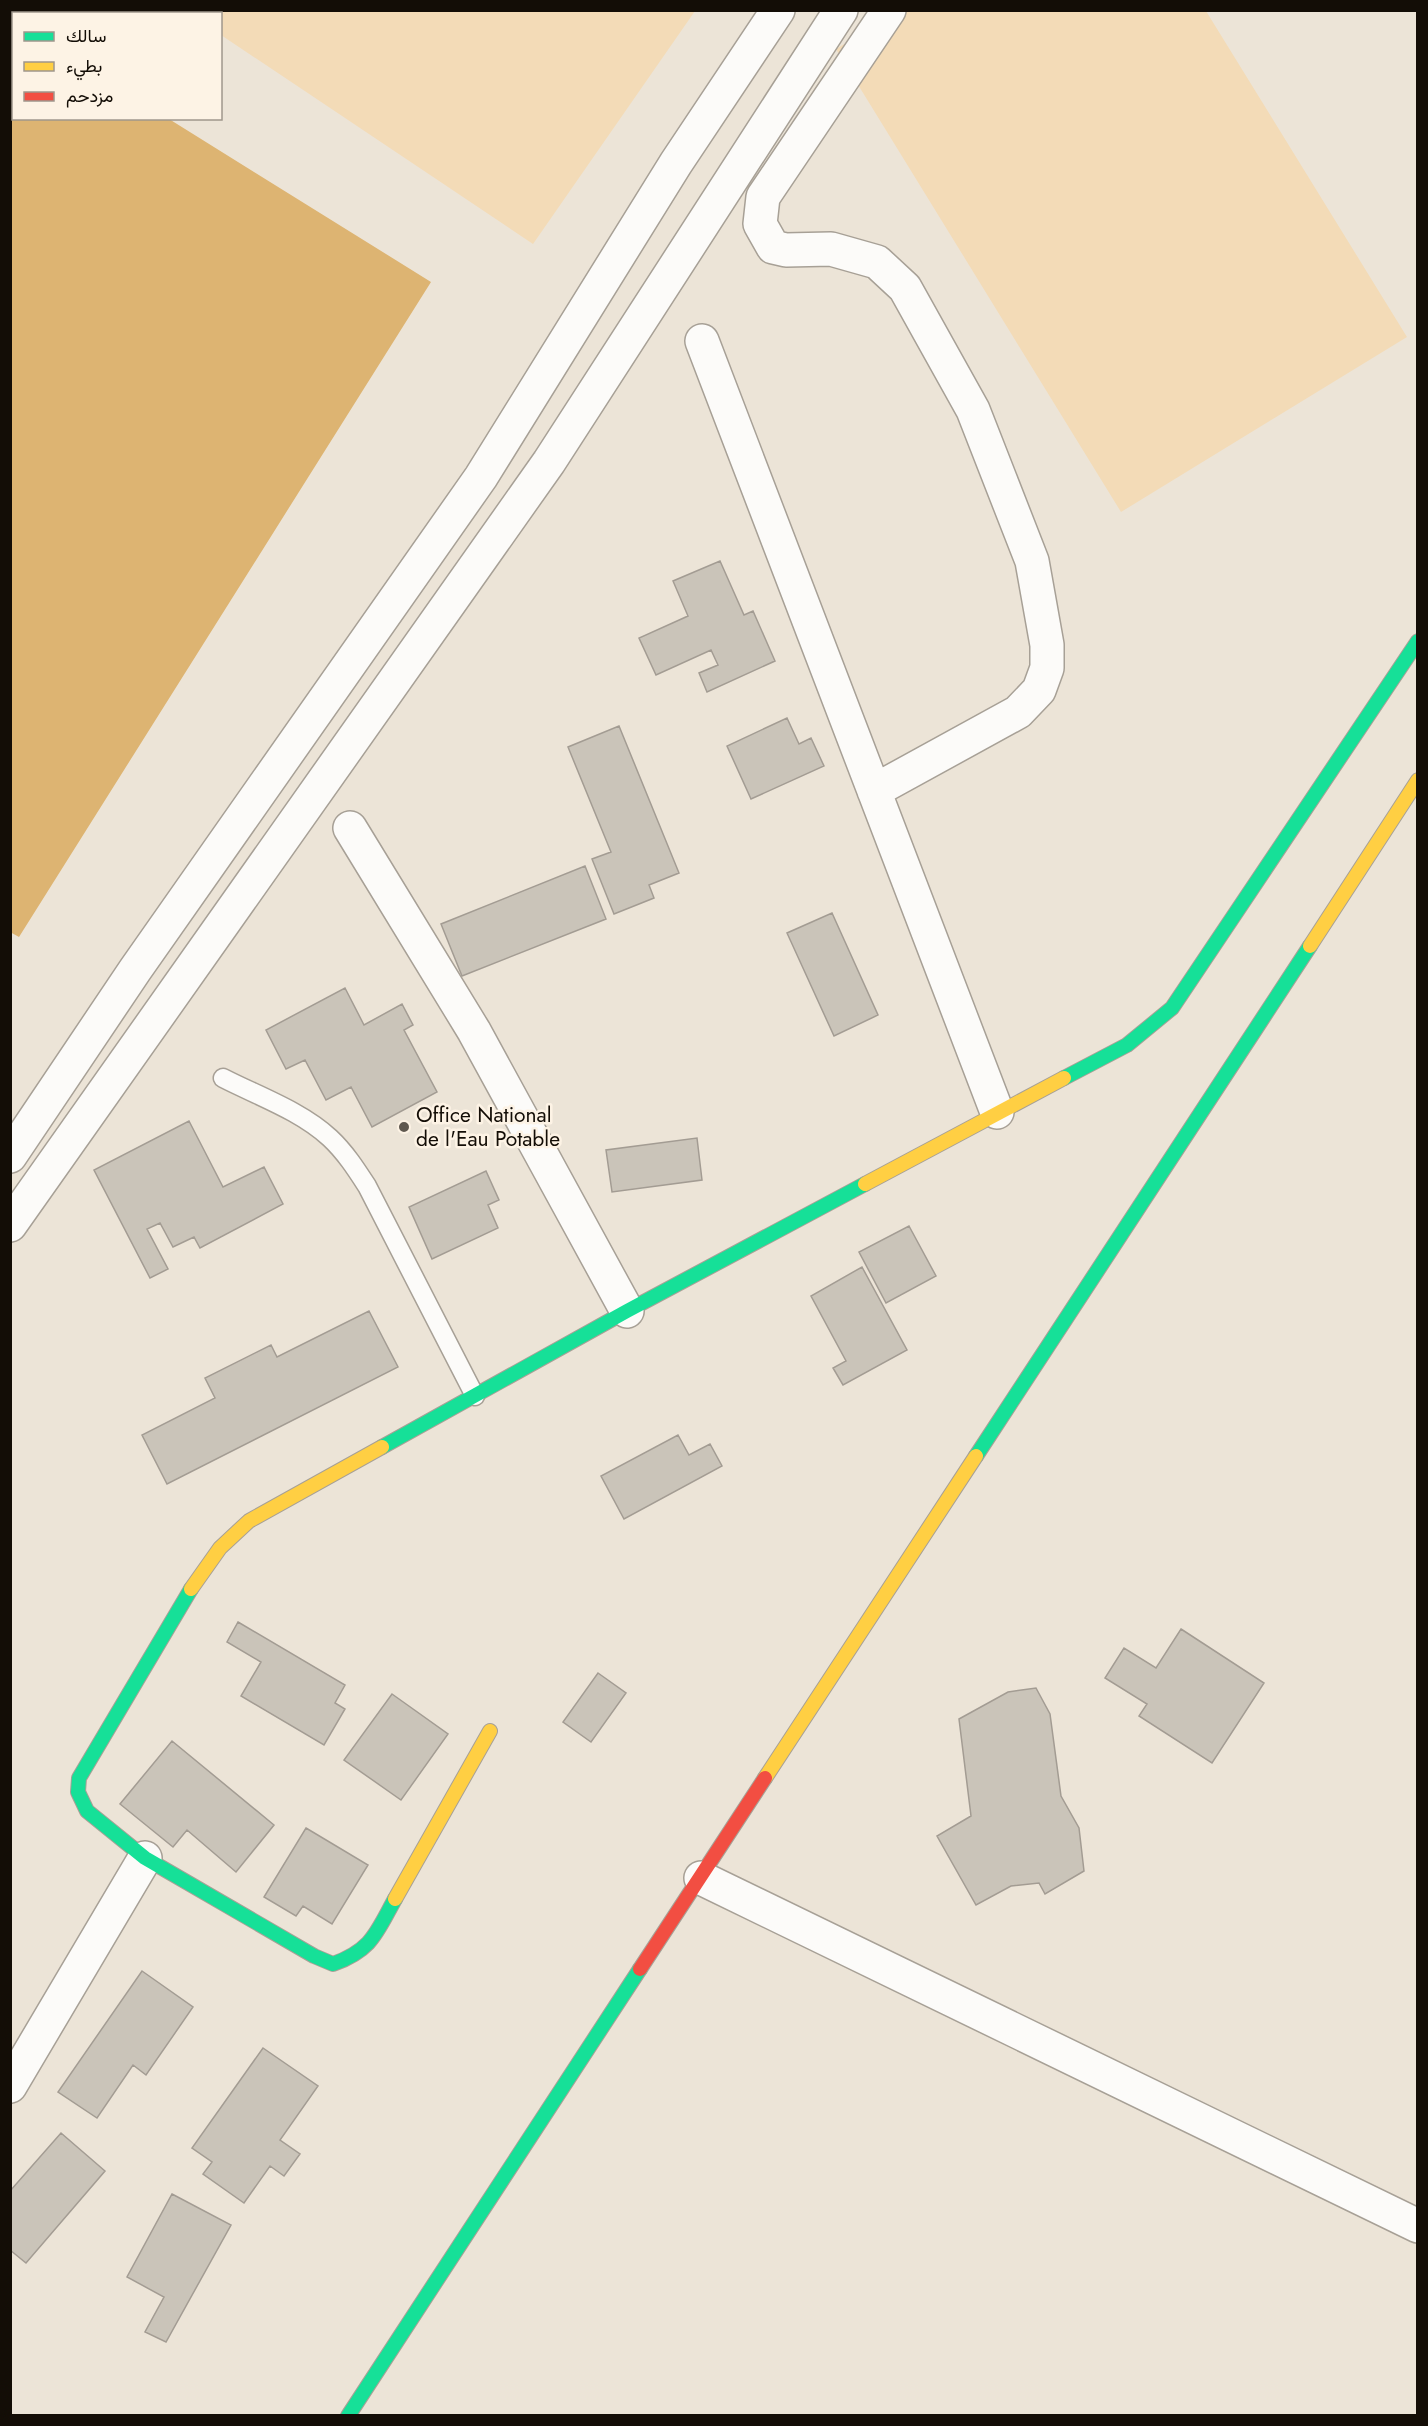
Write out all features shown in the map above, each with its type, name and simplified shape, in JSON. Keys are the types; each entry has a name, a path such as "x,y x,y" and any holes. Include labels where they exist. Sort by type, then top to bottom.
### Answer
{"street":[{"path":"10,1156 135,970 481,477 676,163 778,10"},
{"path":"10,1225 549,462 841,10"},
{"path":"874,791 1018,712 1039,690 1047,668 1047,645 1032,561 973,410 905,288 877,262 831,249 786,250 773,247 760,224 764,197 889,10"},
{"path":"702,341 997,1112"},
{"path":"490,1731 379,1930 362,1951 343,1962 333,1964 314,1956 145,1858 87,1811 78,1792 79,1778 182,1603 220,1548 249,1521 627,1311 997,1112 1127,1045 1172,1008 1418,641"},
{"path":"348,2415 1418,780"},
{"path":"350,828 474,1031 627,1311"},
{"path":"10,2086 145,1858"},
{"path":"701,1878 1418,2226"}],"lane":[{"path":"223,1078 304,1120 329,1136 346,1155 367,1186 475,1396"}],"shaded area":[{"path":"184,11 695,11 533,244 222,36 222,12"},
{"path":"899,11 1206,11 1407,337 1121,512 836,49"},
{"path":"10,20 12,20 12,120 171,120 431,282 19,937 10,932"}],"building":[{"path":"720,561 744,615 753,611 775,661 707,692 699,673 718,665 711,650 656,675 639,638 688,616 673,581"},
{"path":"787,718 799,744 811,738 824,766 751,799 727,746"},
{"path":"619,726 679,873 649,885 654,898 614,914 592,859 611,852 568,747"},
{"path":"585,866 606,919 462,976 441,924"},
{"path":"832,913 878,1015 834,1036 787,933"},
{"path":"345,988 364,1025 402,1004 413,1025 404,1030 437,1092 372,1127 351,1087 326,1100 305,1060 286,1069 266,1030"},
{"path":"189,1121 223,1187 264,1167 283,1204 200,1248 194,1237 173,1247 160,1223 147,1229 168,1269 150,1278 94,1170"},
{"path":"697,1138 702,1180 612,1192 606,1150"},
{"path":"486,1171 499,1200 488,1205 498,1228 432,1259 409,1207"},
{"path":"909,1226 936,1276 886,1303 859,1252"},
{"path":"862,1267 907,1350 843,1385 833,1368 846,1361 811,1296"},
{"path":"369,1311 398,1367 167,1484 142,1435 215,1398 205,1378 271,1345 277,1357"},
{"path":"678,1435 689,1455 710,1444 722,1466 624,1519 601,1476"},
{"path":"238,1622 345,1685 335,1703 345,1709 324,1745 241,1696 261,1662 227,1642"},
{"path":"1181,1629 1264,1683 1212,1763 1139,1716 1147,1704 1105,1678 1124,1648 1156,1668"},
{"path":"598,1673 626,1693 591,1742 563,1722"},
{"path":"1036,1688 1050,1714 1061,1796 1079,1828 1084,1871 1045,1894 1039,1883 1011,1886 976,1905 937,1836 971,1816 959,1719 1008,1692"},
{"path":"392,1694 448,1734 401,1800 344,1760"},
{"path":"172,1741 274,1825 236,1872 187,1830 173,1847 120,1804"},
{"path":"306,1828 368,1865 332,1924 303,1906 296,1916 264,1897"},
{"path":"142,1971 193,2007 146,2075 133,2065 97,2118 58,2092"},
{"path":"263,2048 318,2086 280,2140 300,2154 284,2176 270,2166 244,2203 203,2174 212,2162 192,2148"},
{"path":"61,2133 105,2171 26,2263 10,2250 10,2191"},
{"path":"172,2194 231,2225 166,2342 145,2332 164,2297 127,2277"}],"traffic: fast":[{"path":"1064,1078 1127,1045 1172,1008 1418,641"},
{"path":"976,1456 1310,946"},
{"path":"382,1447 627,1311 865,1184"},
{"path":"191,1589 79,1778 78,1792 87,1811 145,1858 314,1956 333,1964 356,1953 372,1939 395,1899"},
{"path":"348,2416 640,1969"}],"traffic: slow":[{"path":"1310,946 1418,780"},
{"path":"865,1184 1064,1078"},
{"path":"191,1589 220,1548 249,1521 382,1447"},
{"path":"765,1778 976,1456"},
{"path":"395,1899 490,1731"}],"traffic: jam":[{"path":"640,1969 765,1778"}],"place":[{"name":"Office National de l'Eau Potable","path":"404,1127"}]}
